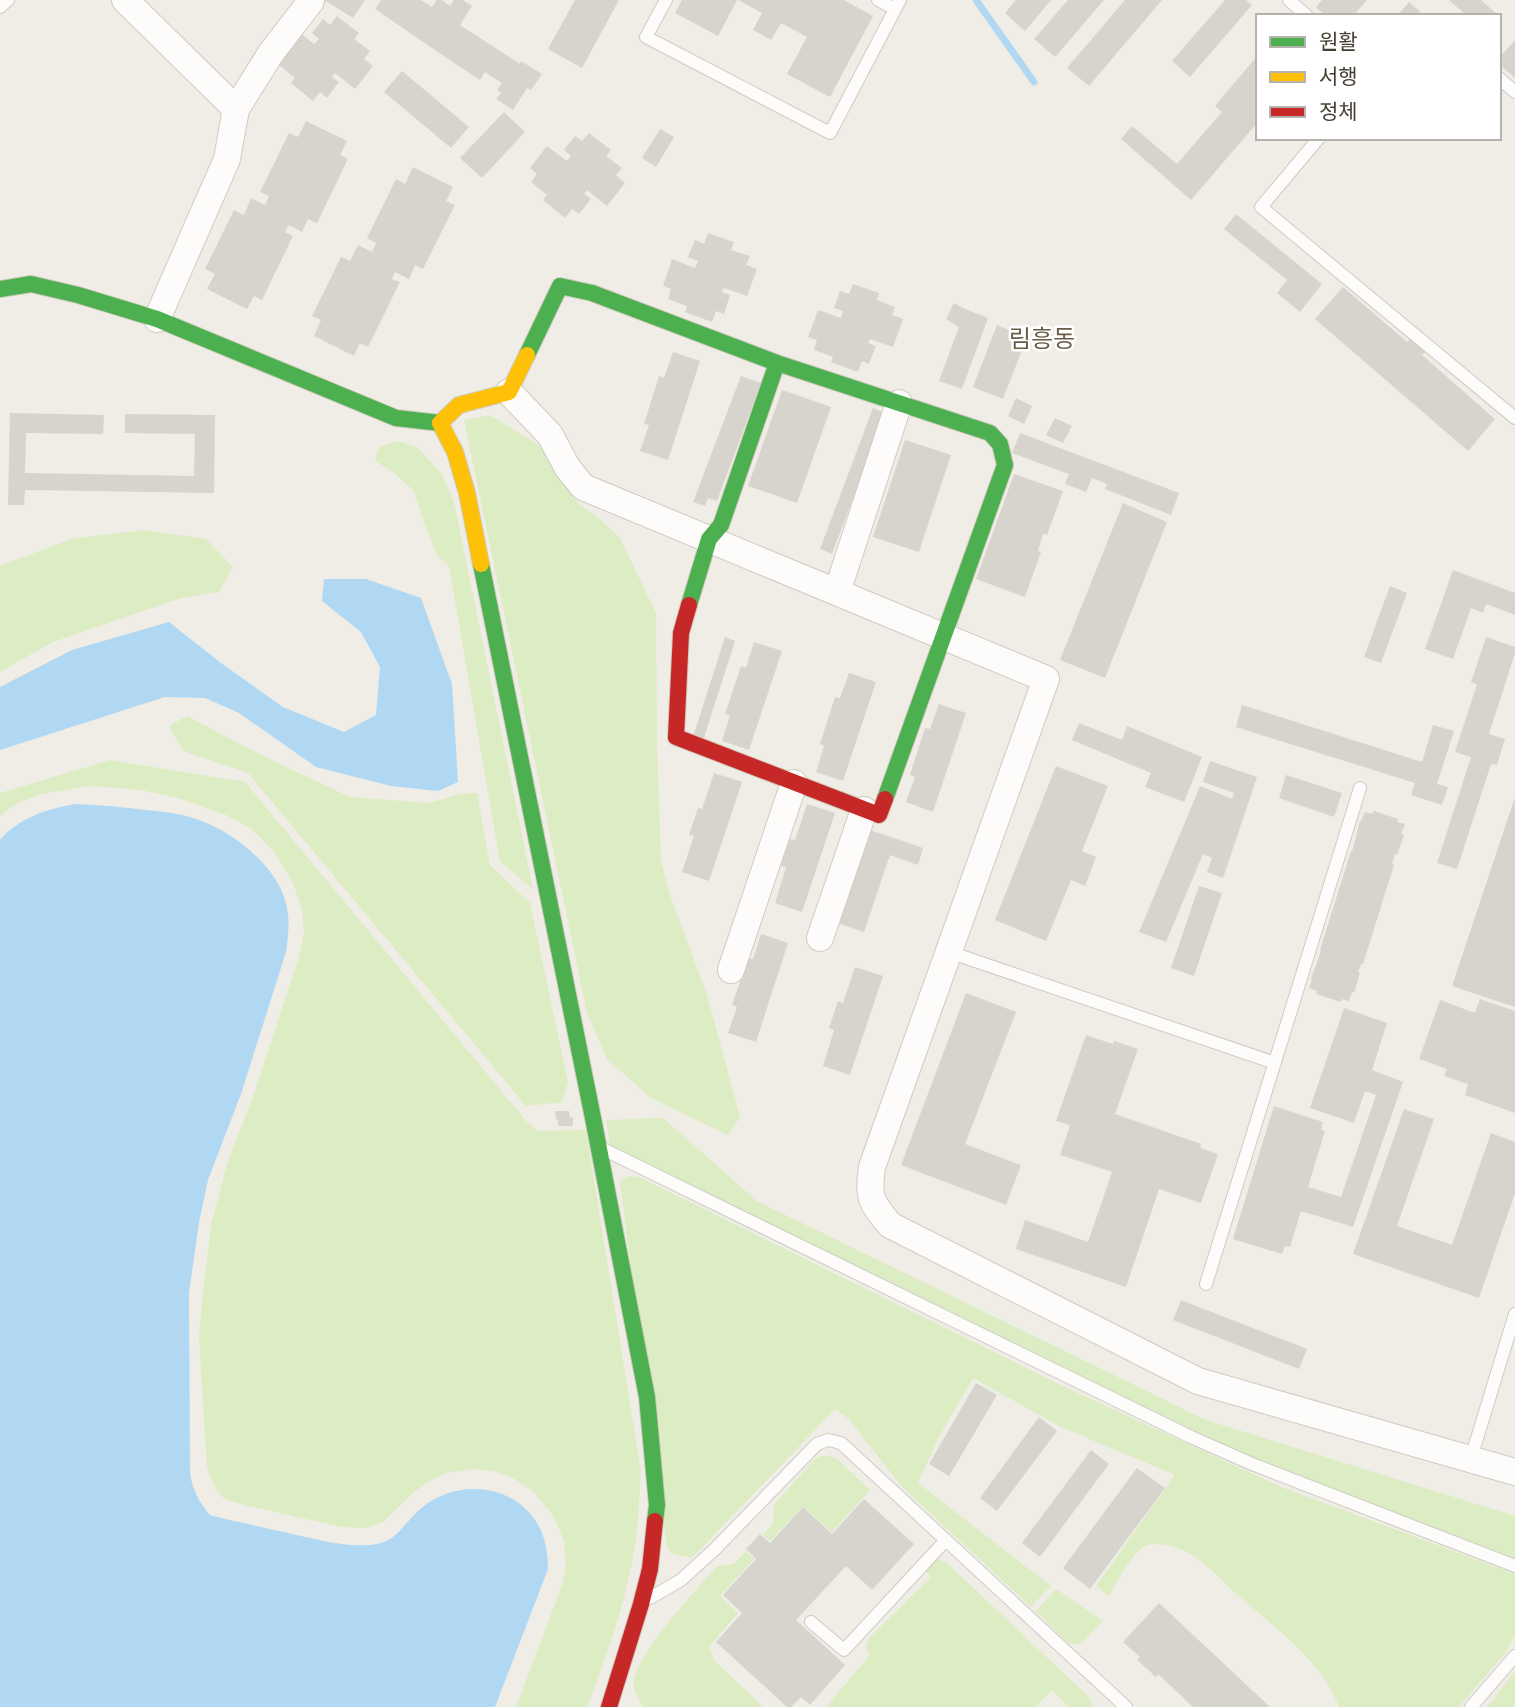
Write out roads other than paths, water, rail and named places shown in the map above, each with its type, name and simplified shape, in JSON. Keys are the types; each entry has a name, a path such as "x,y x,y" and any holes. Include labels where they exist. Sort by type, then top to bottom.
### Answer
{"street":[{"path":"125,0 236,109"},
{"path":"157,319 227,159 236,109 271,53 311,1"},
{"path":"0,289 31,284 157,319 396,418 440,423 460,405 509,392 560,286 592,293 777,363 990,433 1000,444 1005,465 879,815 676,737 681,634 709,539 721,525 777,363"},
{"path":"509,392 550,435 567,467 583,486 1046,679 872,1167 869,1187 872,1204 890,1225 1198,1381 1515,1472"},
{"path":"837,592 900,403"},
{"path":"440,423 454,452 467,493 647,1397 657,1506 650,1569 614,1704"},
{"path":"731,970 794,783"},
{"path":"820,938 864,810"}],"lane":[{"path":"0,8 8,0"},
{"path":"666,0 646,37 830,133 898,4 878,0"},
{"path":"1289,0 1305,14"},
{"path":"1501,80 1515,92"},
{"path":"1318,140 1261,207 1515,418"},
{"path":"1206,1284 1360,788"},
{"path":"949,952 1275,1063"},
{"path":"598,1147 1191,1437 1265,1469 1515,1566"},
{"path":"1471,1458 1515,1314"},
{"path":"641,1604 681,1580 715,1549 817,1444 828,1440 841,1443 1121,1705"},
{"path":"811,1622 844,1650 946,1540"},
{"path":"1471,1707 1515,1656"}],"water":[{"path":"324,579 366,579 421,598 452,684 458,782 438,791 391,786 316,767 239,713 205,698 165,697 0,750 0,687 72,650 169,622 283,707 344,732 376,715 380,667 361,632 322,601"},
{"path":"76,804 176,814 217,828 244,845 267,868 283,894 287,908 289,925 286,952 241,1094 208,1180 199,1222 189,1293 190,1474 197,1496 210,1515 355,1545 377,1544 390,1539 429,1502 454,1491 482,1489 508,1497 520,1504 533,1517 542,1533 547,1550 548,1569 495,1707 0,1707 0,840 16,825 35,815"}],"waterway":[{"path":"976,0 1034,82"}],"district":[{"name":"림흥동","path":"1042,339"}]}
